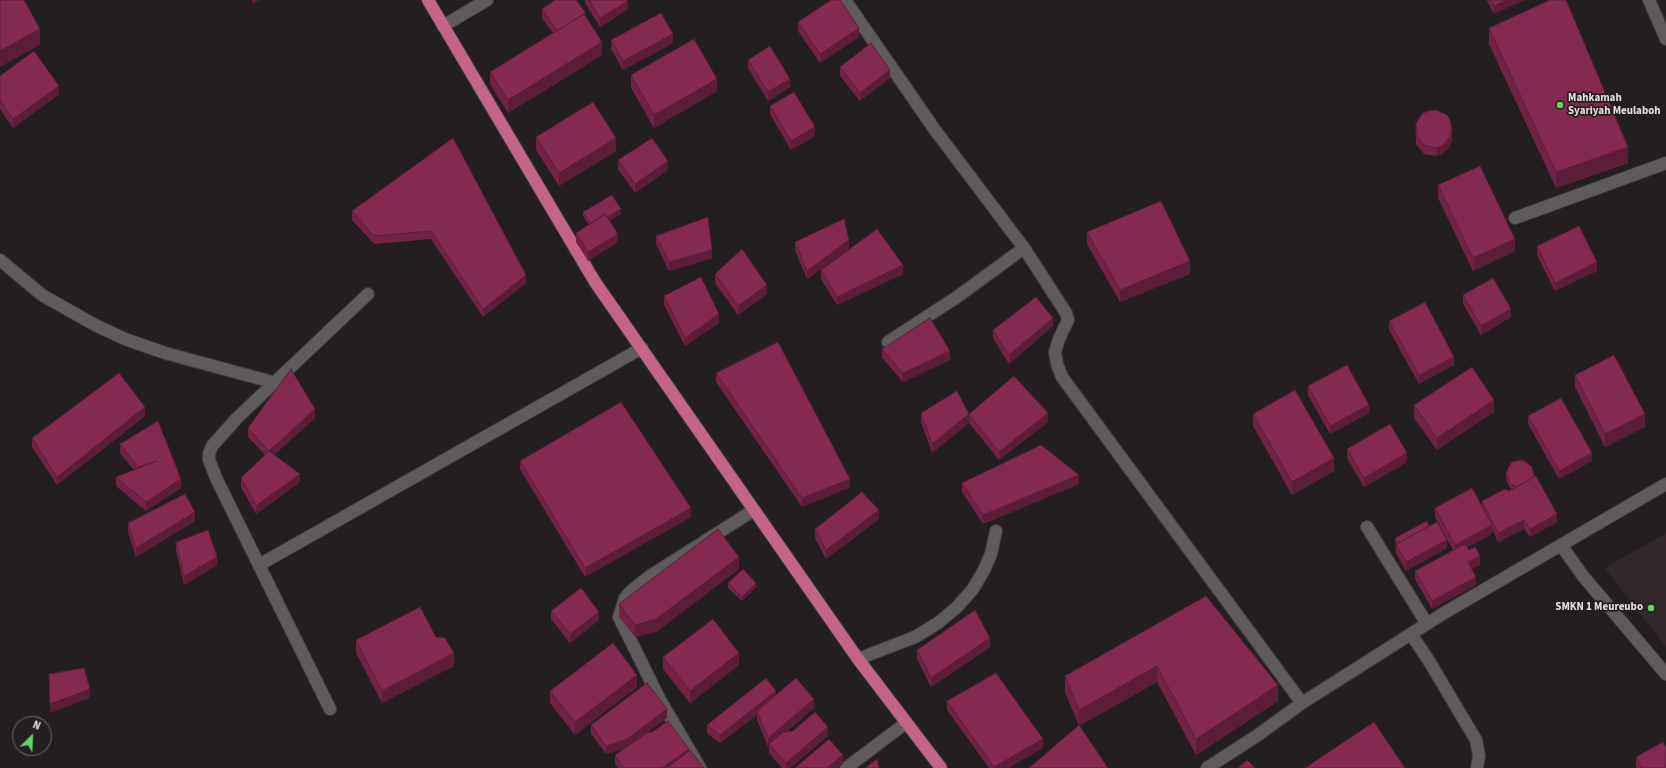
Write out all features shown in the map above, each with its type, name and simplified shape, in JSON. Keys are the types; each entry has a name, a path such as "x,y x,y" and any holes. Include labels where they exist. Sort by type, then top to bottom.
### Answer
{"highway":[{"path":"428,0 595,282 858,659 941,768"}],"street":[{"path":"444,26 487,0"},
{"path":"845,0 935,130 1024,248 1068,317 1055,352 1057,364 1062,377 1302,703"},
{"path":"1649,0 1666,39"},
{"path":"1515,218 1666,164"},
{"path":"888,342 957,297 1024,248"},
{"path":"0,260 42,295 95,325 125,339 165,353 276,383"},
{"path":"330,709 217,480 209,460 209,454 212,446 228,427 368,294"},
{"path":"259,565 642,348"},
{"path":"1207,768 1258,735 1302,703 1414,638 1427,624 1563,549 1666,484"},
{"path":"700,768 659,698 619,616 625,598 631,591 650,576 754,510"},
{"path":"1368,527 1427,624"},
{"path":"858,659 915,637 938,623 957,607 973,589 984,570 991,554 996,531"},
{"path":"1563,549 1583,576 1666,674"},
{"path":"1414,638 1476,740 1479,755 1477,768"},
{"path":"846,768 906,723"}],"shaded area":[{"name":"SMKN 1 Meureubo","path":"1666,533 1666,647 1605,568"}],"building":[{"path":"0,0 24,0 40,29 0,51"},
{"path":"555,0 576,0 586,13 557,31 542,9"},
{"path":"589,0 627,0 628,1 600,18"},
{"path":"831,0 840,0 859,28 820,54 798,22"},
{"path":"1491,0 1506,0 1494,6"},
{"path":"1550,0 1566,0 1628,147 1556,172 1489,28"},
{"path":"661,13 673,34 623,61 611,40"},
{"path":"584,14 602,42 508,100 490,72"},
{"path":"694,39 717,79 654,115 631,75"},
{"path":"871,43 890,70 860,93 840,67"},
{"path":"770,46 790,79 768,92 748,60"},
{"path":"34,51 59,86 13,119 0,100 0,76"},
{"path":"794,92 815,127 791,141 770,106"},
{"path":"593,102 616,138 559,173 536,137"},
{"path":"1436,110 1447,115 1450,120 1452,131 1450,137 1442,146 1436,148 1424,145 1416,135 1416,123 1423,113"},
{"path":"453,138 526,275 483,309 431,231 374,236 352,211"},
{"path":"652,138 668,161 635,184 618,160"},
{"path":"1480,166 1515,239 1473,258 1438,185"},
{"path":"612,195 621,209 607,217 605,214 591,224 583,212"},
{"path":"1161,201 1190,261 1120,290 1087,232"},
{"path":"605,214 618,234 588,252 576,233"},
{"path":"708,217 712,250 669,262 656,236"},
{"path":"844,219 849,240 807,271 795,242"},
{"path":"1579,226 1597,262 1555,283 1537,246"},
{"path":"877,229 903,265 837,297 821,270"},
{"path":"742,249 767,285 738,306 715,274"},
{"path":"701,277 719,314 685,338 664,296"},
{"path":"1493,278 1511,309 1481,326 1463,295"},
{"path":"1036,297 1053,318 1009,355 993,330"},
{"path":"1425,302 1454,357 1419,375 1389,321"},
{"path":"930,318 950,351 903,373 882,349"},
{"path":"778,342 850,479 802,498 716,373"},
{"path":"1614,355 1645,414 1605,434 1575,375"},
{"path":"1347,365 1369,405 1330,426 1308,386"},
{"path":"1472,367 1494,400 1437,438 1414,405"},
{"path":"291,369 315,409 269,451 248,428"},
{"path":"119,373 145,407 57,477 32,438"},
{"path":"1014,376 1048,413 999,452 969,414"},
{"path":"1295,390 1334,458 1292,482 1253,414"},
{"path":"957,391 969,414 932,444 921,413"},
{"path":"1561,398 1592,453 1559,471 1528,416"},
{"path":"621,402 691,508 585,568 520,461"},
{"path":"158,421 181,479 146,502 116,477 157,461 138,467 120,444"},
{"path":"1390,424 1407,453 1364,478 1347,449"},
{"path":"1041,445 1079,475 983,515 962,483"},
{"path":"269,451 300,474 256,506 241,478"},
{"path":"1522,460 1532,467 1534,476 1516,487 1510,483 1506,474 1512,462"},
{"path":"1536,476 1557,514 1530,529 1524,520 1498,533 1482,501 1505,489 1509,491"},
{"path":"1472,488 1492,525 1455,545 1435,508"},
{"path":"862,492 879,510 826,550 815,529"},
{"path":"185,494 195,512 136,548 128,523"},
{"path":"1427,521 1429,526 1398,543 1395,538"},
{"path":"1437,522 1447,540 1406,562 1396,544"},
{"path":"718,529 739,557 656,619 635,625 619,604"},
{"path":"208,530 217,557 184,576 176,542"},
{"path":"1465,544 1469,550 1475,547 1480,556 1468,562 1476,577 1432,601 1415,571"},
{"path":"743,569 756,583 742,597 728,583"},
{"path":"581,588 599,612 570,634 551,611"},
{"path":"1206,596 1278,685 1196,739 1157,666 1079,710 1065,676"},
{"path":"420,607 436,637 445,638 454,653 382,691 356,640"},
{"path":"975,610 990,638 931,678 917,650"},
{"path":"713,619 739,653 690,691 663,657"},
{"path":"613,643 637,675 575,722 550,691"},
{"path":"84,668 90,689 50,704 49,674"},
{"path":"996,673 1043,739 994,767 947,701"},
{"path":"766,678 776,691 720,735 707,725"},
{"path":"796,678 814,699 768,738 757,711"},
{"path":"647,683 667,709 627,739 606,746 591,725"},
{"path":"815,712 828,727 786,763 769,744 783,732 793,731"},
{"path":"668,721 689,749 662,768 624,768 615,755 647,733 652,732"},
{"path":"1374,722 1405,768 1305,768"},
{"path":"1079,725 1108,768 1029,768"},
{"path":"829,739 843,755 827,768 795,768"},
{"path":"1663,742 1666,747 1666,768 1642,768 1636,757"},
{"path":"690,750 704,768 667,768"},
{"path":"877,759 879,768 865,768"},
{"path":"1247,760 1255,768 1238,768"}],"place":[{"name":"Mahkamah Syariyah Meulaboh","path":"1560,105"},
{"name":"SMKN 1 Meureubo","path":"1651,608"}]}
